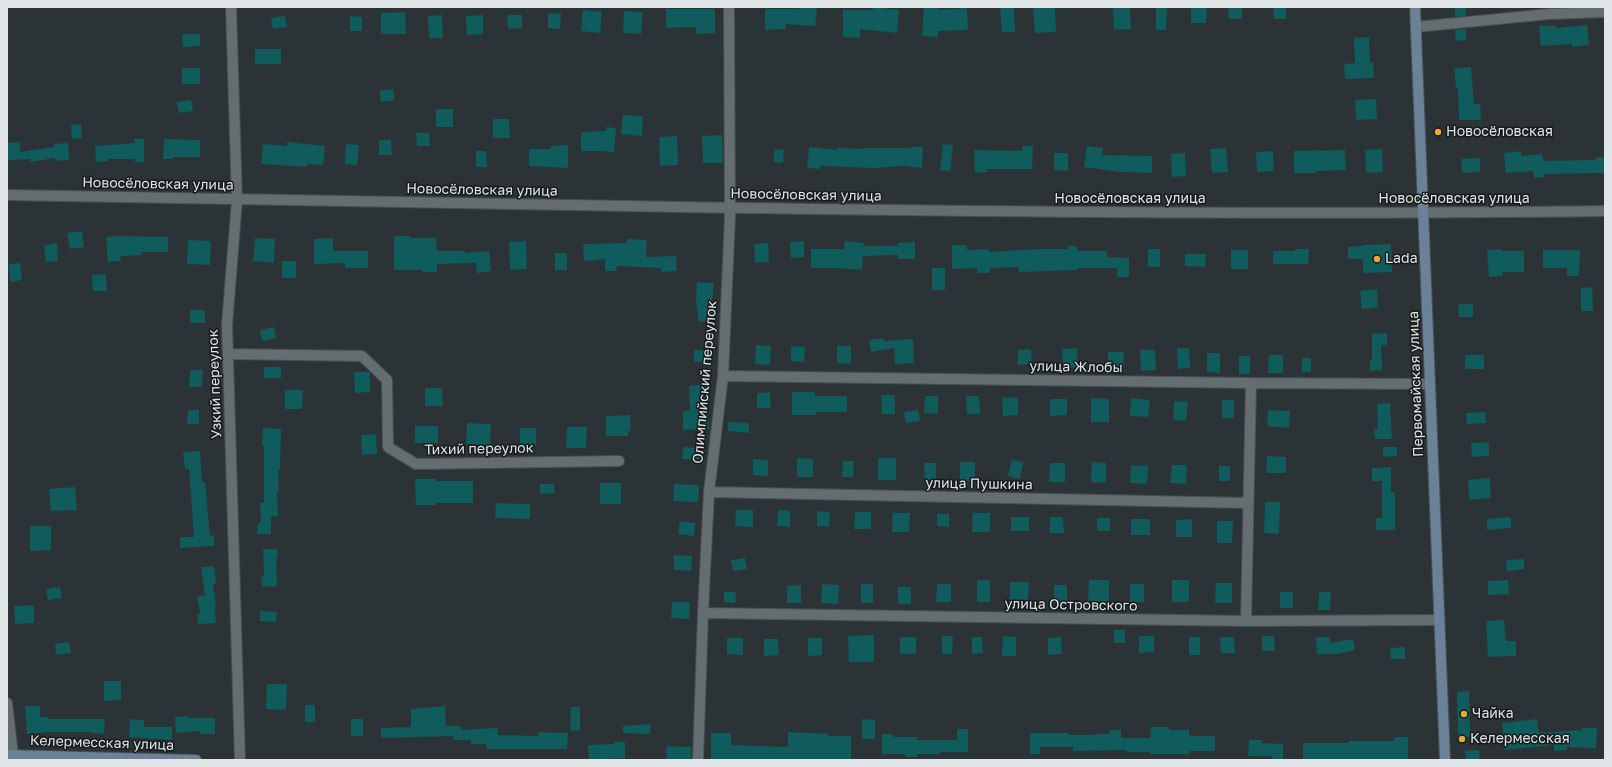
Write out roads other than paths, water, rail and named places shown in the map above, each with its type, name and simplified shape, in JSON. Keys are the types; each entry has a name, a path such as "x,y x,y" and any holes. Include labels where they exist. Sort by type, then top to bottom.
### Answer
{"main road":[{"name":"Первомайская улица","path":"1415,7 1444,760"},
{"name":"Келермесская улица","path":"10,755 196,760"}],"street":[{"name":"Узкий переулок","path":"231,7 237,200 227,325 240,760"},
{"name":"Олимпийский переулок","path":"698,760 709,492 723,376 731,207 729,7"},
{"path":"1416,27 1550,11 1605,12"},
{"name":"Новосёловская улица","path":"7,195 1068,213 1423,213 1605,211"},
{"name":"Тихий переулок","path":"228,354 362,356 386,380 388,447 416,464 619,461"},
{"name":"улица Жлобы","path":"723,376 1430,384"},
{"path":"1246,621 1251,383"},
{"name":"улица Пушкина","path":"709,492 1248,503"},
{"name":"улица Островского","path":"703,614 1246,621 1439,620"},
{"path":"7,703 10,755"}],"place":[{"name":"Новосёловская","path":"1438,132"},
{"name":"Lada","path":"1377,259"},
{"name":"Чайка","path":"1464,714"},
{"name":"Келермесская","path":"1462,739"}]}
